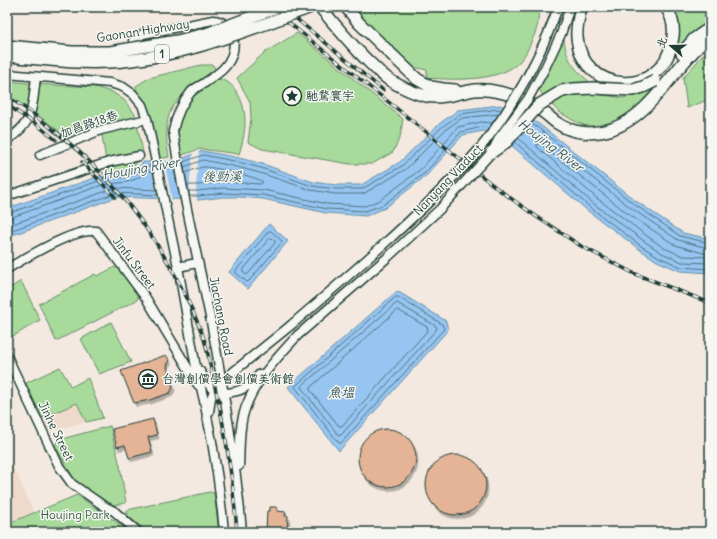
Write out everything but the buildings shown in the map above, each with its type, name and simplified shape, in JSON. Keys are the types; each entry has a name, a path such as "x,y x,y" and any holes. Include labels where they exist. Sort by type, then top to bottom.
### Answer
{"main road":[{"name":"Gaonan Highway","path":"7,46 72,52 110,52 177,41 209,33 278,7"},
{"name":"Gaonan Highway","path":"7,56 91,62 111,62 146,58 212,43 311,7"},
{"path":"320,7 360,53 390,80 422,94 436,97 450,96 470,91"},
{"path":"346,7 359,23 420,82 439,89 498,91 520,99 544,112 556,123 575,131 589,133 606,131 619,126 637,114 710,36"},
{"path":"581,7 577,28 577,38 579,50 586,64 603,78 618,83 625,83 640,82 654,74 669,55 674,36 671,16 666,7"},
{"path":"492,152 506,142 539,105 562,91 573,88 633,90 655,81 665,72 694,39 710,28"}],"street":[{"name":"Nanyang Viaduct","path":"214,391 222,381 268,345 382,248 467,164 488,138 523,87 542,50 558,7"},
{"name":"Nanyang Viaduct","path":"298,335 388,257 440,209 492,152 499,138 528,99 545,68 561,34 570,7"},
{"name":"Jiachang Road","path":"133,41 143,34 203,21 218,20 227,26 233,36 233,53 229,62 222,70 192,91 181,106 173,131 197,263 222,381 238,480 242,532"},
{"path":"7,74 91,81 118,85 128,90 140,101 147,119 156,157 195,362 203,393 222,507 224,532"},
{"path":"7,140 20,130 30,118 36,77"},
{"name":"加昌路18巷","path":"40,155 101,130 147,119"},
{"path":"7,196 109,162 139,156"},
{"name":"Jinfu Street","path":"7,269 43,248 72,236 91,231 96,232 146,298 203,393"},
{"path":"178,267 197,263"},
{"path":"195,362 206,381 214,391 224,393 236,391 247,387 255,380 274,356 298,335"},
{"path":"238,480 241,429 243,415 247,404 256,387 274,362 298,335"},
{"path":"254,346 268,345"},
{"name":"Jinhe Street","path":"7,356 59,466 72,484 104,506 114,511 138,532"},
{"path":"209,424 211,398 214,391"}],"shaded area":[{"path":"77,403 86,422 55,430 48,429 42,418"},
{"path":"7,453 34,513 7,524"}],"green space":[{"path":"351,7 538,7 539,16 535,34 528,49 516,65 506,71 480,78 439,79 427,78 427,70 413,67 403,59 370,30"},
{"path":"669,7 710,7 710,25 686,44 662,70 667,63"},
{"path":"297,33 403,119 400,137 393,152 372,164 350,164 262,149 248,142 251,118 250,102 237,78 264,53"},
{"path":"563,35 566,51 572,63 575,68 592,84 543,96 538,87"},
{"path":"710,47 710,99 687,108 683,78"},
{"path":"201,65 213,65 216,71 194,86 180,98 170,111 167,124 169,157 159,159 136,93 136,86 149,78"},
{"path":"219,79 227,82 233,87 243,106 245,114 245,130 239,154 200,149 182,155 178,153 175,130 183,107 200,88"},
{"path":"7,81 95,87 112,92 124,100 135,114 144,157 129,170 108,174 101,129 71,141 32,111 7,96"},
{"path":"661,85 636,111 605,128 594,129 576,122 559,112 549,102 582,92 624,98"},
{"path":"117,266 138,292 137,300 56,341 39,304 95,274 97,276"},
{"path":"21,281 40,320 7,340 7,290"},
{"path":"111,322 131,362 99,374 81,339"},
{"path":"60,367 71,387 88,378 103,418 86,422 77,403 42,418 26,383"},
{"path":"110,426 120,466 126,503 114,505 109,504 75,481 55,446 58,440"},
{"path":"210,492 214,493 219,532 148,532 128,516 127,510"},
{"name":"Houjing Park","path":"77,495 131,532 7,532 7,524"}],"water":[{"name":"後勁溪","path":"500,105 539,124 636,201 683,233 706,238 710,237 710,273 680,271 657,261 588,211 497,133 483,131 463,135 427,175 385,208 366,216 326,213 263,199 240,197 223,197 199,200 117,197 7,237 7,211 14,206 100,176 133,171 143,162 164,162 181,159 202,151 263,164 313,182 336,185 361,185 400,162 439,124 458,110"},
{"path":"269,224 288,241 248,289 229,272"},
{"name":"魚塭","path":"397,291 446,321 448,330 339,451 288,387"}],"pier":[{"path":"199,150 196,185 197,201 183,202 180,157 182,156 190,196 193,152"},
{"path":"150,160 164,160 172,201 158,201"}],"railway":[{"path":"269,7 498,189 537,217 581,246 633,273 710,303"},
{"path":"282,7 383,90"},
{"path":"7,97 24,107 76,149 121,195 158,246 174,274 189,303 207,348 228,453 237,532"},
{"path":"7,105 36,124 56,140"},
{"path":"82,162 115,197"}],"place":[{"name":"馳騖寰宇","path":"292,96"},
{"name":"台灣創價學會創價美術館","path":"148,379"}],"water label":[{"name":"Houjing River","path":"551,145"},
{"name":"Houjing River","path":"141,168"}]}
